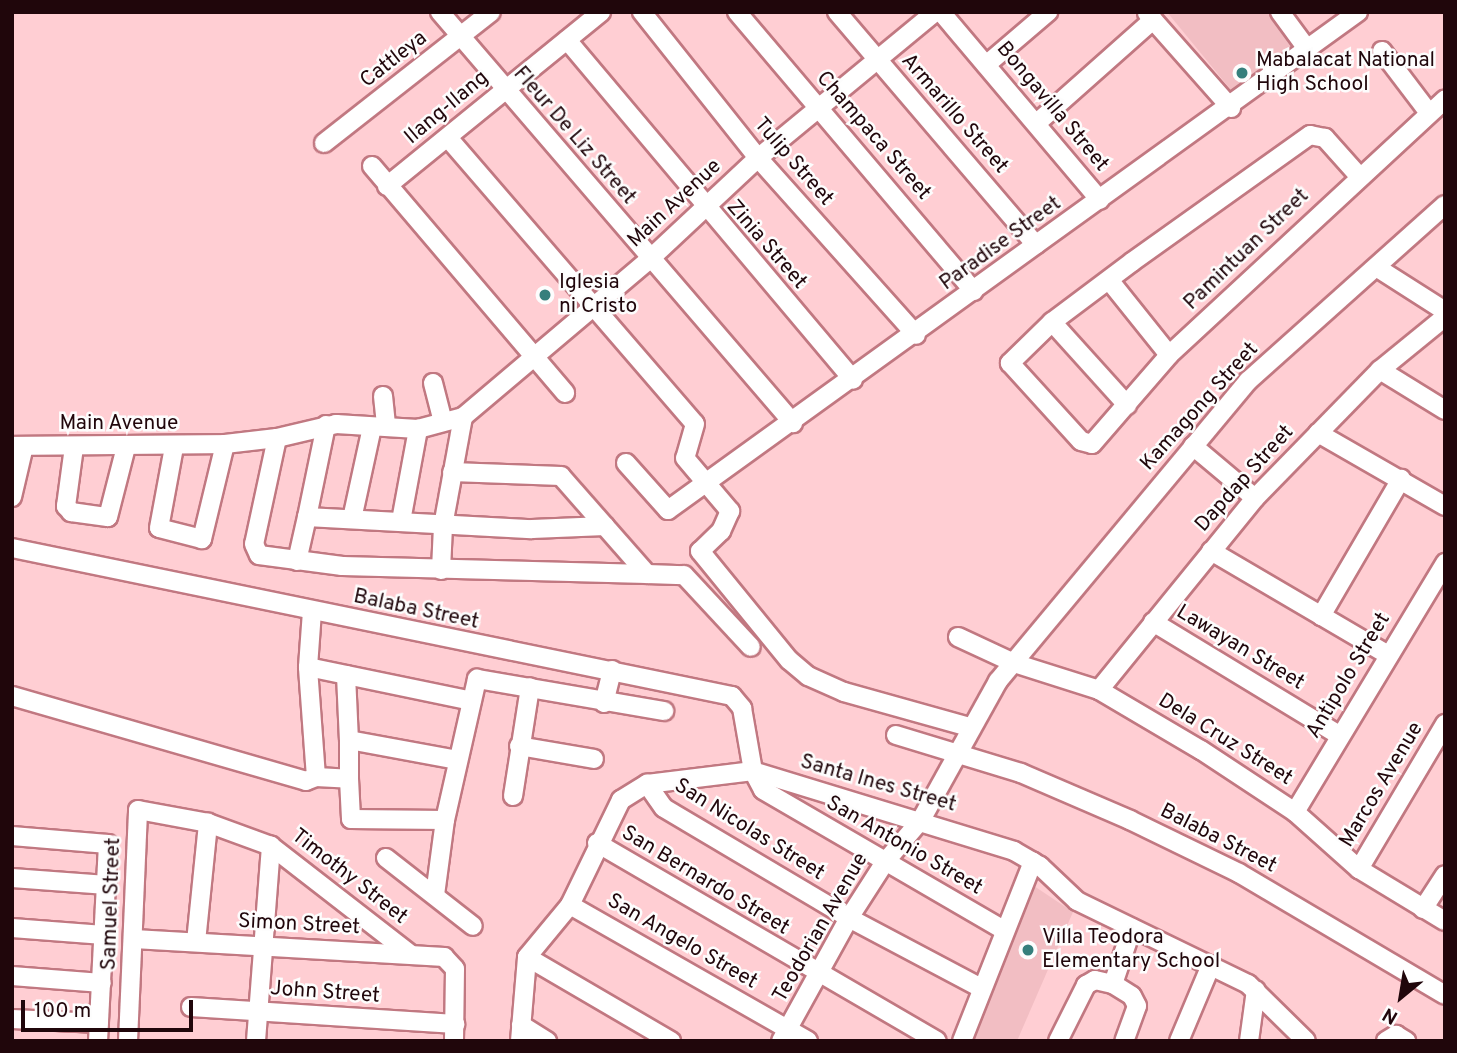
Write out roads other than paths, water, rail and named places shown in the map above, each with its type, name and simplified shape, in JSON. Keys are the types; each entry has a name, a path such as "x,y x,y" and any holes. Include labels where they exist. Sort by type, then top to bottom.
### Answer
{"street":[{"name":"Fleur De Liz Street","path":"439,12 503,91 793,424"},
{"name":"Cattleya","path":"324,143 491,12"},
{"name":"Ilang-Ilang","path":"387,186 449,139 503,91 601,12"},
{"name":"Tulip Street","path":"642,12 758,158 916,335"},
{"name":"Champaca Street","path":"737,12 974,291"},
{"name":"Armarillo Street","path":"837,12 1036,245"},
{"name":"Main Avenue","path":"18,446 174,447 225,444 277,438 326,425 418,429 463,417 651,258 758,158 819,111 935,12"},
{"name":"Bongavilla Street","path":"941,12 1038,122 1100,200"},
{"path":"986,65 1048,12"},
{"path":"1280,12 1308,50"},
{"name":"Paradise Street","path":"626,463 668,510 793,424 1036,245 1231,108 1359,12"},
{"path":"1038,122 1150,16 1231,108"},
{"name":"Zinia Street","path":"567,40 703,207 853,380"},
{"path":"1382,51 1429,113"},
{"name":"Pamintuan Street","path":"1052,322 1010,363 1081,441 1092,444 1169,355 1358,175 1445,99"},
{"path":"1127,405 1052,322 1310,135 1325,138 1358,175"},
{"path":"449,139 695,424 685,458 706,484 724,499 730,520 699,551 798,668 844,692 969,727"},
{"path":"372,166 565,393"},
{"name":"Kamagong Street","path":"1014,663 1248,381 1445,205"},
{"path":"1376,267 1445,311"},
{"path":"1109,280 1169,355"},
{"name":"Dapdap Street","path":"1099,690 1255,498 1380,370 1445,317"},
{"path":"1380,370 1445,410"},
{"path":"433,383 443,422"},
{"path":"352,519 379,427 383,396"},
{"path":"441,570 443,526 463,417"},
{"path":"297,561 326,425"},
{"path":"401,521 418,429"},
{"path":"1318,433 1445,506"},
{"path":"277,438 253,548 259,555 297,561 441,570 684,575 751,647"},
{"path":"174,447 159,523 162,531 195,539 205,536 225,444"},
{"path":"14,494 18,446"},
{"path":"1193,446 1255,498"},
{"path":"74,447 66,506 71,512 108,517 113,510 126,447"},
{"path":"452,472 561,476 646,574"},
{"path":"1321,616 1401,479"},
{"path":"307,517 401,521 443,526 605,526"},
{"name":"Balaba Street","path":"12,548 612,670 737,699 746,721 753,771"},
{"path":"1211,551 1388,655"},
{"name":"Antipolo Street","path":"1295,812 1445,563"},
{"path":"312,611 308,667 316,777"},
{"name":"Lawayan Street","path":"1153,622 1339,735"},
{"name":"Dela Cruz Street","path":"958,638 1014,663 1099,690 1295,812 1359,869 1445,921"},
{"name":"Teodorian Avenue","path":"785,1035 849,918 885,862 921,820 969,727 998,681 1014,663"},
{"path":"308,667 471,701"},
{"path":"604,703 612,670"},
{"path":"346,675 351,819 445,820"},
{"path":"435,895 445,820 471,701 480,679 604,703 664,711"},
{"path":"513,796 530,687"},
{"path":"12,696 292,780 316,777 349,779"},
{"name":"Marcos Avenue","path":"1359,869 1445,724"},
{"name":"Balaba Street","path":"896,734 957,751 1106,810 1239,873 1445,995"},
{"path":"349,740 458,761"},
{"path":"519,746 594,759"},
{"name":"Santa Ines Street","path":"647,784 753,771 989,841 1034,862 1077,901 1211,965 1256,990 1306,1041"},
{"name":"San Antonio Street","path":"753,771 763,790 1006,931"},
{"path":"548,1041 521,1033 527,957 570,905 597,843 621,800 647,784"},
{"name":"San Nicolas Street","path":"647,784 664,808 849,918 981,988"},
{"name":"Timothy Street","path":"138,810 208,823 271,846 409,953"},
{"name":"Samuel Street","path":"128,1041 138,810"},
{"path":"196,942 208,823"},
{"path":"12,836 104,841 109,850 99,1032 12,1019"},
{"name":"San Bernardo Street","path":"597,843 937,1041"},
{"path":"256,1041 271,846"},
{"path":"386,858 472,926"},
{"path":"962,1041 981,988 1034,862"},
{"path":"1423,909 1445,875"},
{"path":"12,878 107,885"},
{"name":"San Angelo Street","path":"570,905 785,1035 808,1041"},
{"path":"12,928 104,934"},
{"path":"1113,984 1132,928"},
{"name":"Simon Street","path":"134,939 444,957 455,969 454,1032"},
{"path":"527,957 671,1041"},
{"path":"1179,1041 1211,965"},
{"path":"12,976 102,982"},
{"path":"1058,1041 1086,985 1095,980 1113,984 1132,996 1137,1006 1124,1041"},
{"path":"1249,1041 1256,990"},
{"name":"John Street","path":"191,1007 258,1011 454,1032"},
{"path":"1386,1040 1396,1035 1406,1041"}],"place":[{"name":"Mabalacat National High School","path":"1242,73"},
{"name":"Iglesia ni Cristo","path":"545,295"},
{"name":"Villa Teodora Elementary School","path":"1028,950"}]}
